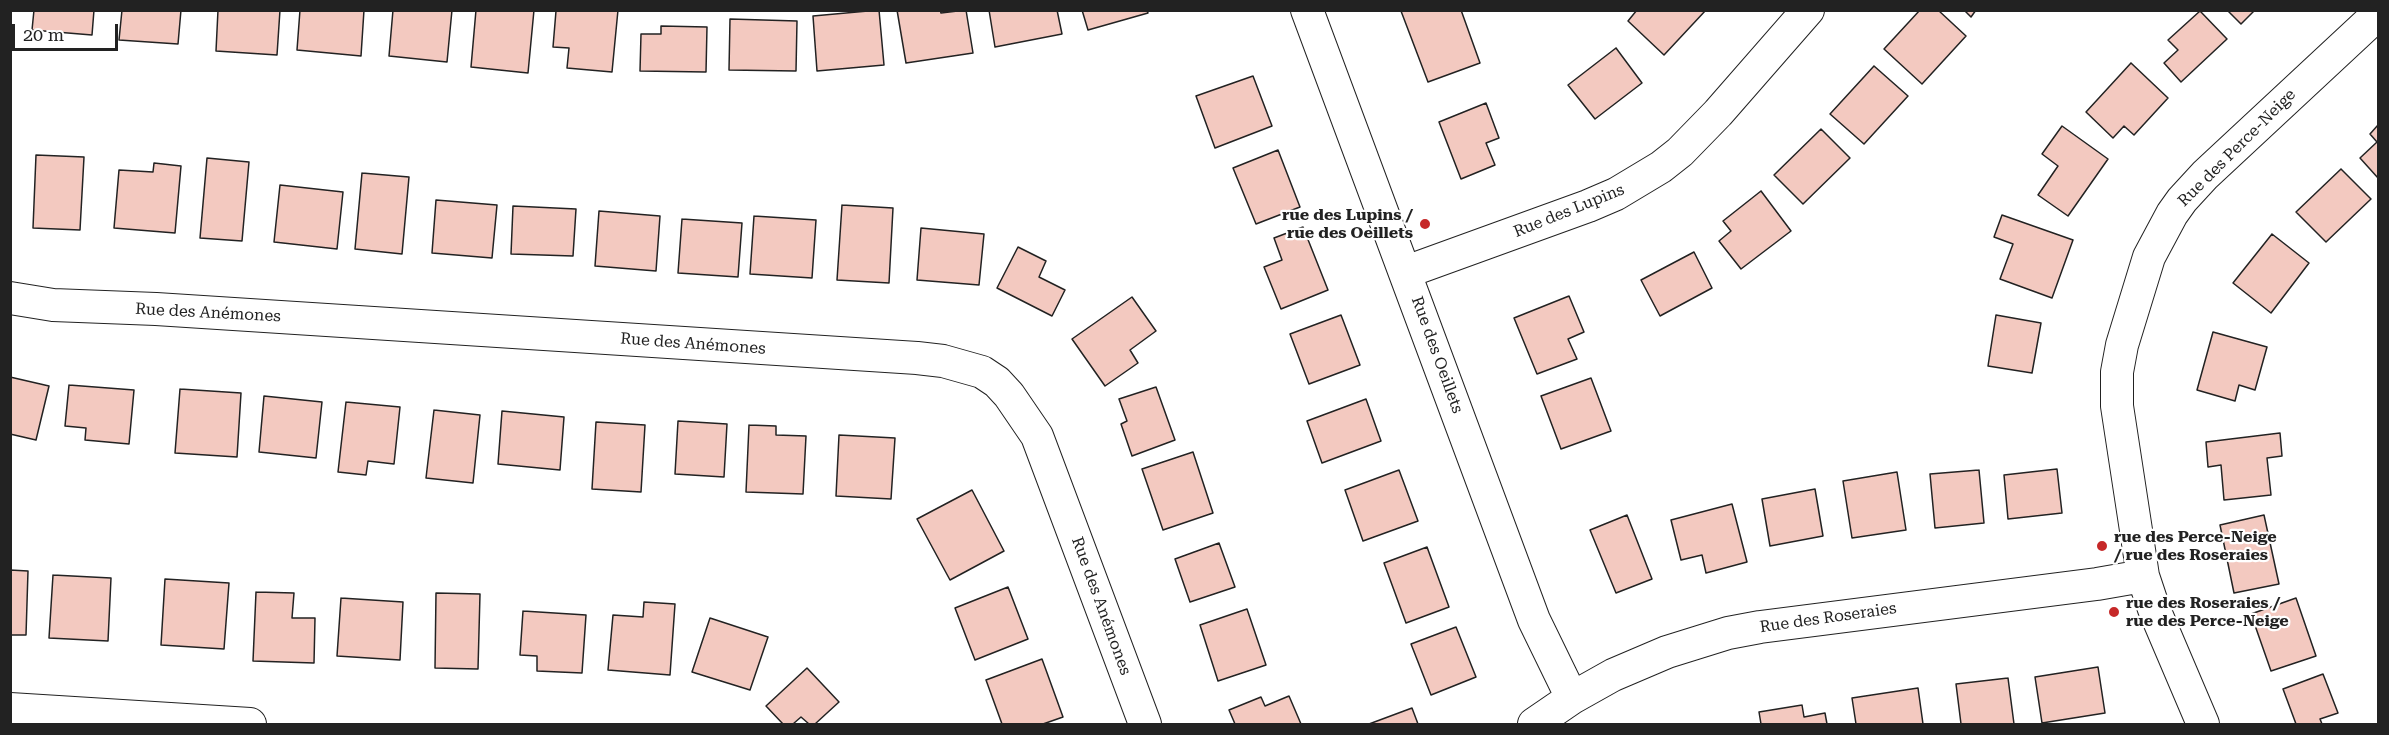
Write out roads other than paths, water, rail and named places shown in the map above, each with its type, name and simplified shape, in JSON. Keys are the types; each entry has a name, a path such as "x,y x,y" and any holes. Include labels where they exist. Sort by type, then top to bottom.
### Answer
{"street":[{"name":"Rue des Oeillets","path":"1307,10 1534,620 1572,698"},
{"name":"Rue des Lupins","path":"1406,272 1588,206 1640,181 1680,152 1699,134 1808,10"},
{"name":"Rue des Perce-Neige","path":"2203,724 2154,609 2143,576 2117,406 2117,372 2127,324 2149,257 2172,214 2193,187 2379,14"},
{"name":"Rue des Anémones","path":"10,298 53,305 156,309 917,358 943,361 982,372 997,382 1009,395 1037,436 1145,724"},
{"name":"Rue des Roseraies","path":"1534,724 1572,698 1641,663 1695,642 1728,633 1840,616 2097,585 2143,576"},
{"path":"10,709 250,724"}],"place":[{"name":"rue des Lupins / rue des Oeillets","path":"1425,224"},
{"name":"rue des Perce-Neige / rue des Roseraies","path":"2102,546"},
{"name":"rue des Roseraies / rue des Perce-Neige","path":"2114,612"}]}
